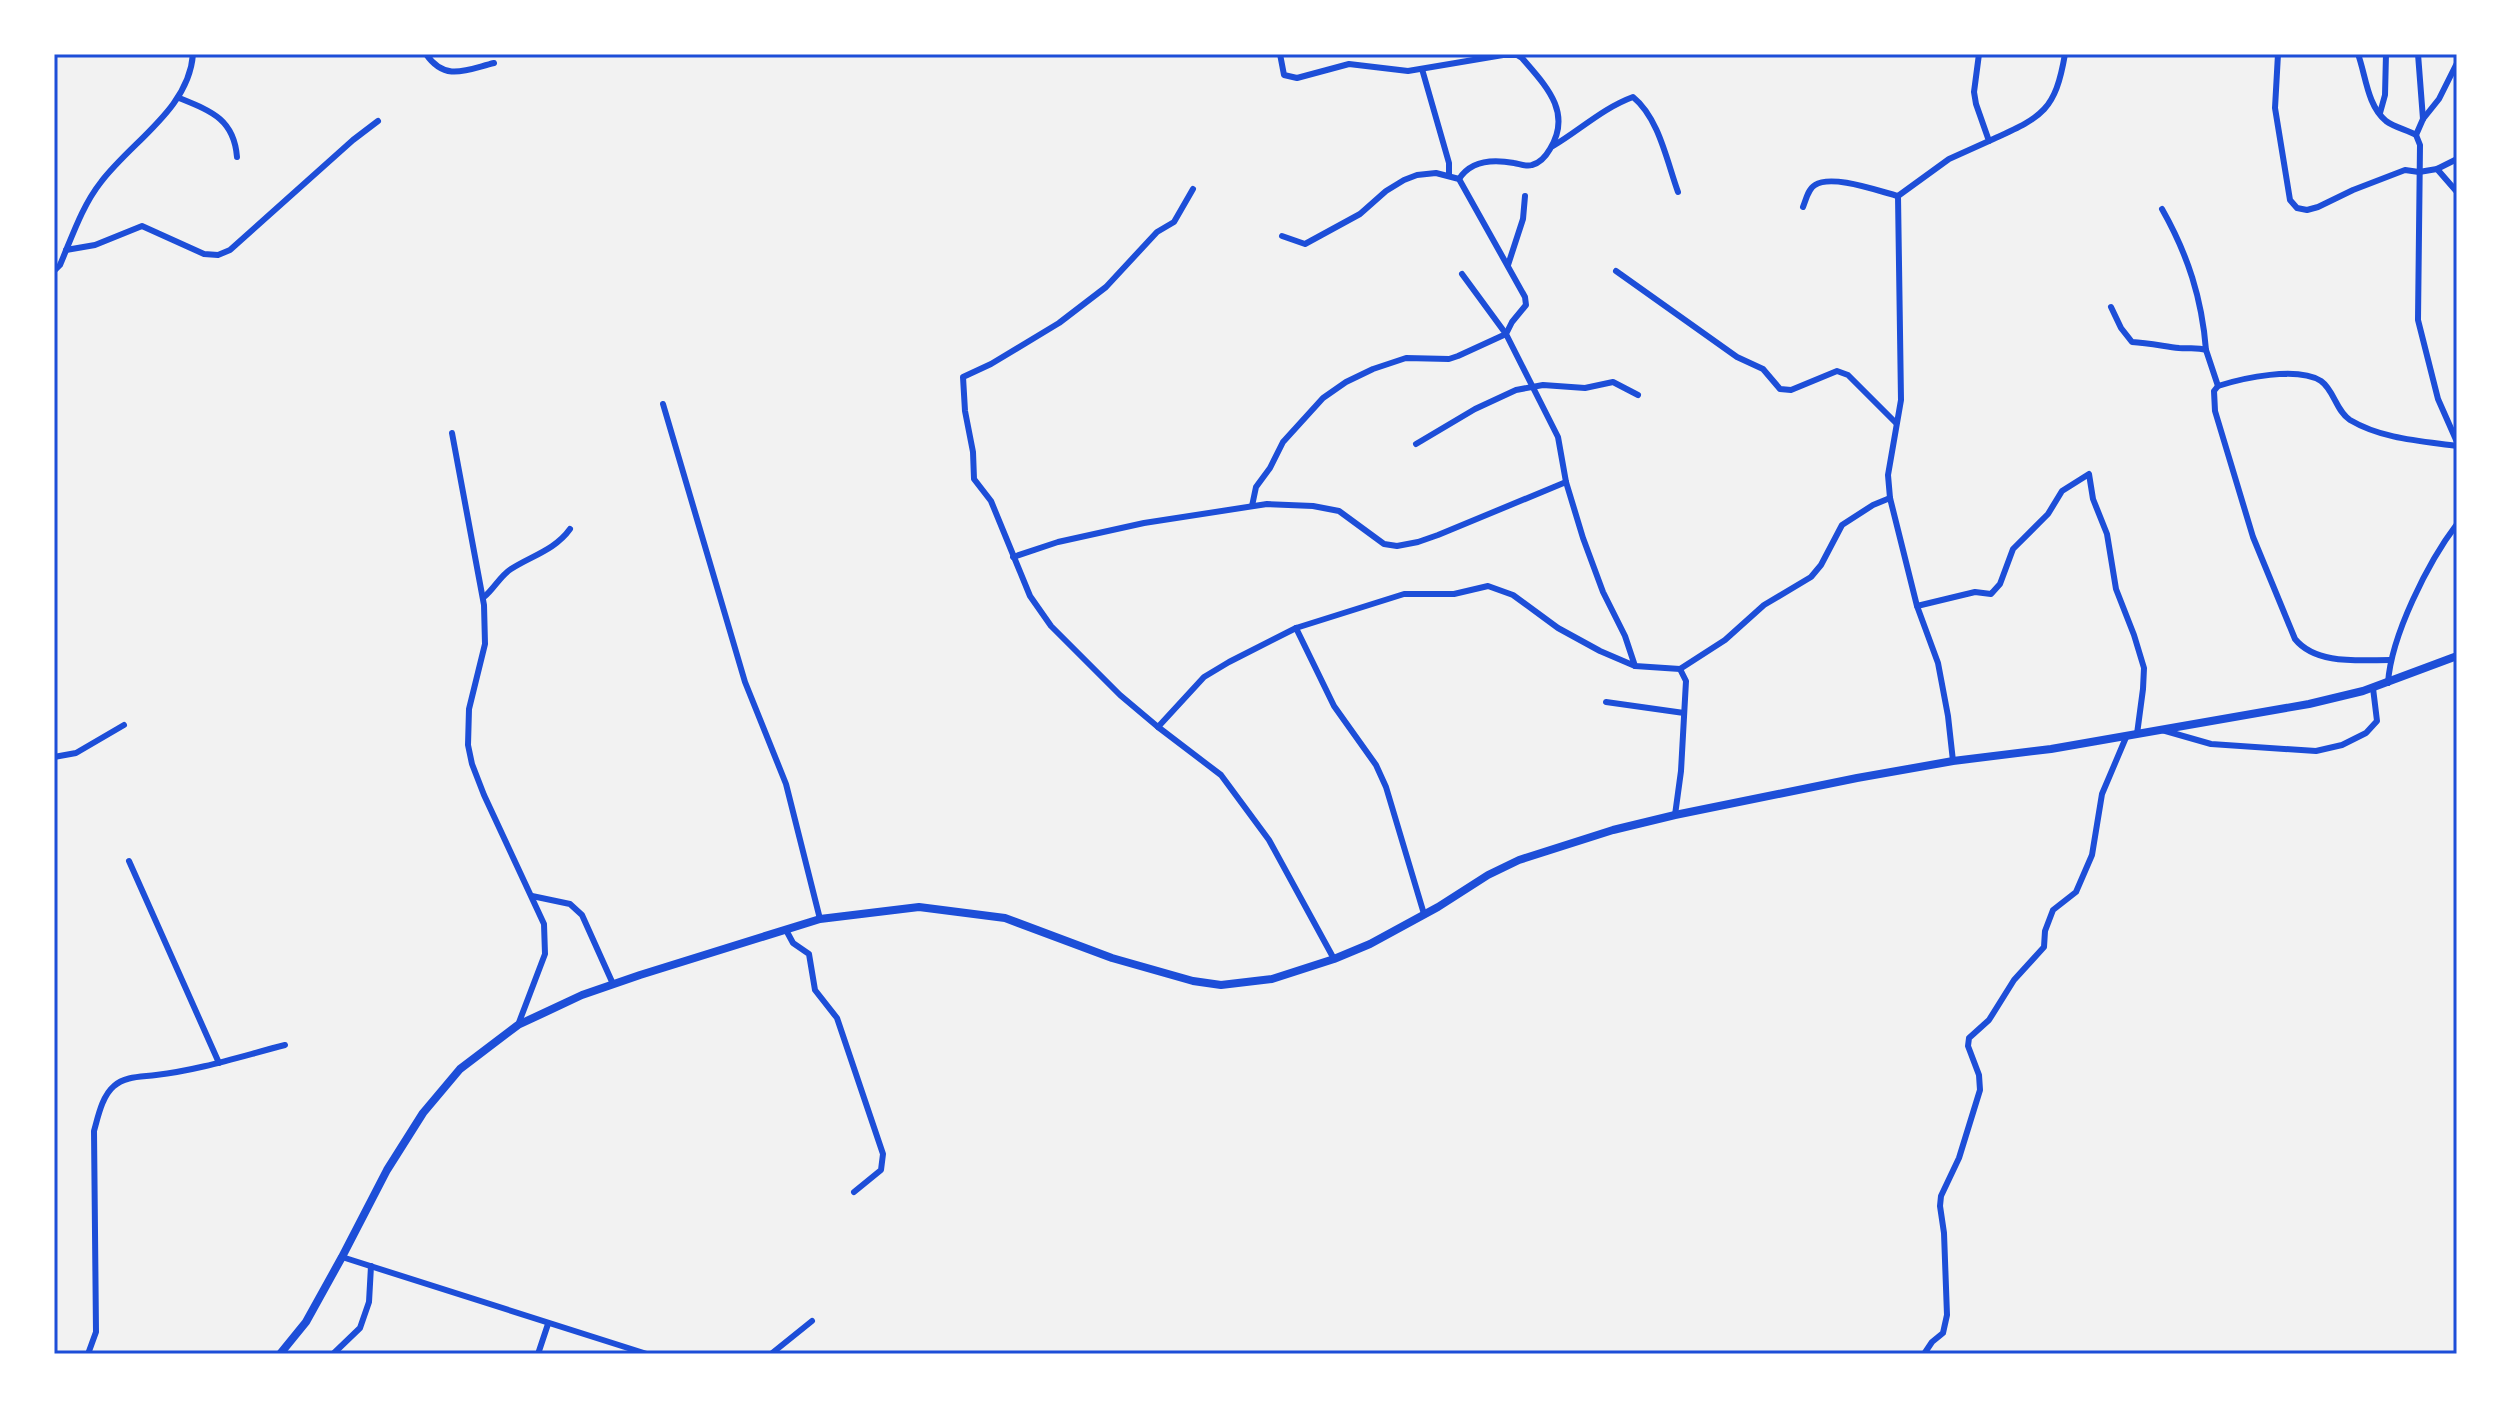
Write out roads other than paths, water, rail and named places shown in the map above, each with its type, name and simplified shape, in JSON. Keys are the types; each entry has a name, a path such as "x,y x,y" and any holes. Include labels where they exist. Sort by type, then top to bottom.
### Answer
{"street":[{"path":"54,271 60,265 83,210 100,182 179,98 191,72 193,54"},
{"path":"426,54 442,71 452,72 494,63"},
{"path":"1280,54 1284,75 1297,78 1349,64 1399,71 1503,55 1523,56 1558,106 1558,135 1544,158 1535,164 1479,163 1471,166 1459,179"},
{"path":"1979,54 1975,97 1989,141"},
{"path":"1803,207 1809,190 1816,184 1829,181 1898,196 1949,159 2029,123 2042,114 2055,96 2065,54"},
{"path":"2278,54 2275,108 2290,200 2297,208 2307,210 2318,207 2405,170 2419,172 2437,169 2457,159"},
{"path":"2358,54 2371,99 2380,113 2387,122 2416,135 2420,145 2418,320 2438,399 2457,444 2391,436 2368,429 2346,418 2322,381 2308,377 2257,376 2218,386 2214,391 2215,411 2253,537 2295,639 2302,647 2318,655 2390,660"},
{"path":"2380,113 2385,95 2386,54"},
{"path":"2418,54 2423,119"},
{"path":"2416,135 2457,63"},
{"path":"1422,69 1449,163 1449,175"},
{"path":"1550,148 1581,126 1633,97 1642,105 1654,126 1678,192"},
{"path":"179,98 222,120 236,142 237,157"},
{"path":"66,250 95,245 142,226 204,254 218,255 230,250 378,121"},
{"path":"2437,169 2457,192"},
{"path":"1252,506 1256,487 1283,442 1330,392 1394,361 1406,358 1449,359 1506,334 1526,301 1459,179 1449,175 1417,175 1404,180 1360,214 1305,244 1282,236"},
{"path":"1193,189 1174,222 1157,232 1106,287 1059,323 983,369 963,377 974,479 991,501 1030,596 1051,626 1120,695 1221,775 1269,840 1334,959"},
{"path":"1508,265 1523,219 1525,196"},
{"path":"1898,196 1901,400 1888,475 1890,498 1917,606 1938,663 1953,761"},
{"path":"2162,209 2177,235 2192,276 2203,313 2206,350 2218,386"},
{"path":"1616,271 1737,357 1763,369 1780,389 1791,390 1837,371 1848,375 1896,423"},
{"path":"1462,274 1506,334 1558,437 1566,482 1603,592 1625,636 1635,666"},
{"path":"2111,307 2132,342 2182,349 2201,347 2206,350"},
{"path":"1416,444 1490,400 1532,386 1585,388 1613,382 1638,395"},
{"path":"663,404 745,682 786,784 820,919"},
{"path":"452,433 484,597 485,644 469,709 468,745 484,795 544,924 545,954 518,1025"},
{"path":"1917,606 1975,592 1991,594 2000,584 2013,549 2048,514 2062,491 2089,474 2093,499 2107,534 2116,589 2144,668 2143,689 2132,734 2102,794 2092,855 2076,892 2053,910 2045,931 2044,947 2020,972 1989,1020 1969,1038 1968,1046 1979,1075 1980,1090 1959,1158 1941,1196 1947,1315 1943,1333 1924,1354"},
{"path":"1013,557 1058,542 1144,523 1252,506 1302,505 1339,511 1384,544 1397,546 1438,535 1566,482"},
{"path":"1158,727 1204,677 1229,662 1296,628 1404,594 1454,594 1488,586 1513,595 1558,628 1600,651 1635,666 1680,669 1725,640 1764,605 1811,577 1821,565 1842,525 1890,498"},
{"path":"2388,683 2390,660 2423,579 2457,524"},
{"path":"484,597 495,588 503,575 562,541 570,529"},
{"path":"1296,628 1334,706 1376,765 1386,787 1424,914"},
{"path":"280,1354 306,1322 387,1170 423,1113 460,1069 518,1025 613,984 820,919 919,907 1005,918 1148,969 1221,985 1272,979 1370,944 1519,860 1613,830 1953,761 2051,749 2309,704 2373,688 2457,656"},
{"path":"1675,815 1686,681 1680,669"},
{"path":"2158,729 2211,744 2316,751 2342,745 2366,733 2377,721 2373,688"},
{"path":"1606,702 1684,713"},
{"path":"54,757 76,753 124,725"},
{"path":"129,861 219,1063"},
{"path":"532,896 570,904 582,915 613,984"},
{"path":"786,930 793,943 809,954 815,990 837,1018 883,1154 881,1170 854,1192"},
{"path":"88,1354 96,1332 94,1131 98,1113 113,1086 128,1078 219,1063 285,1045"},
{"path":"342,1257 647,1354"},
{"path":"333,1354 360,1328 369,1302 371,1266"},
{"path":"771,1354 812,1321"},
{"path":"538,1354 548,1324"}]}
